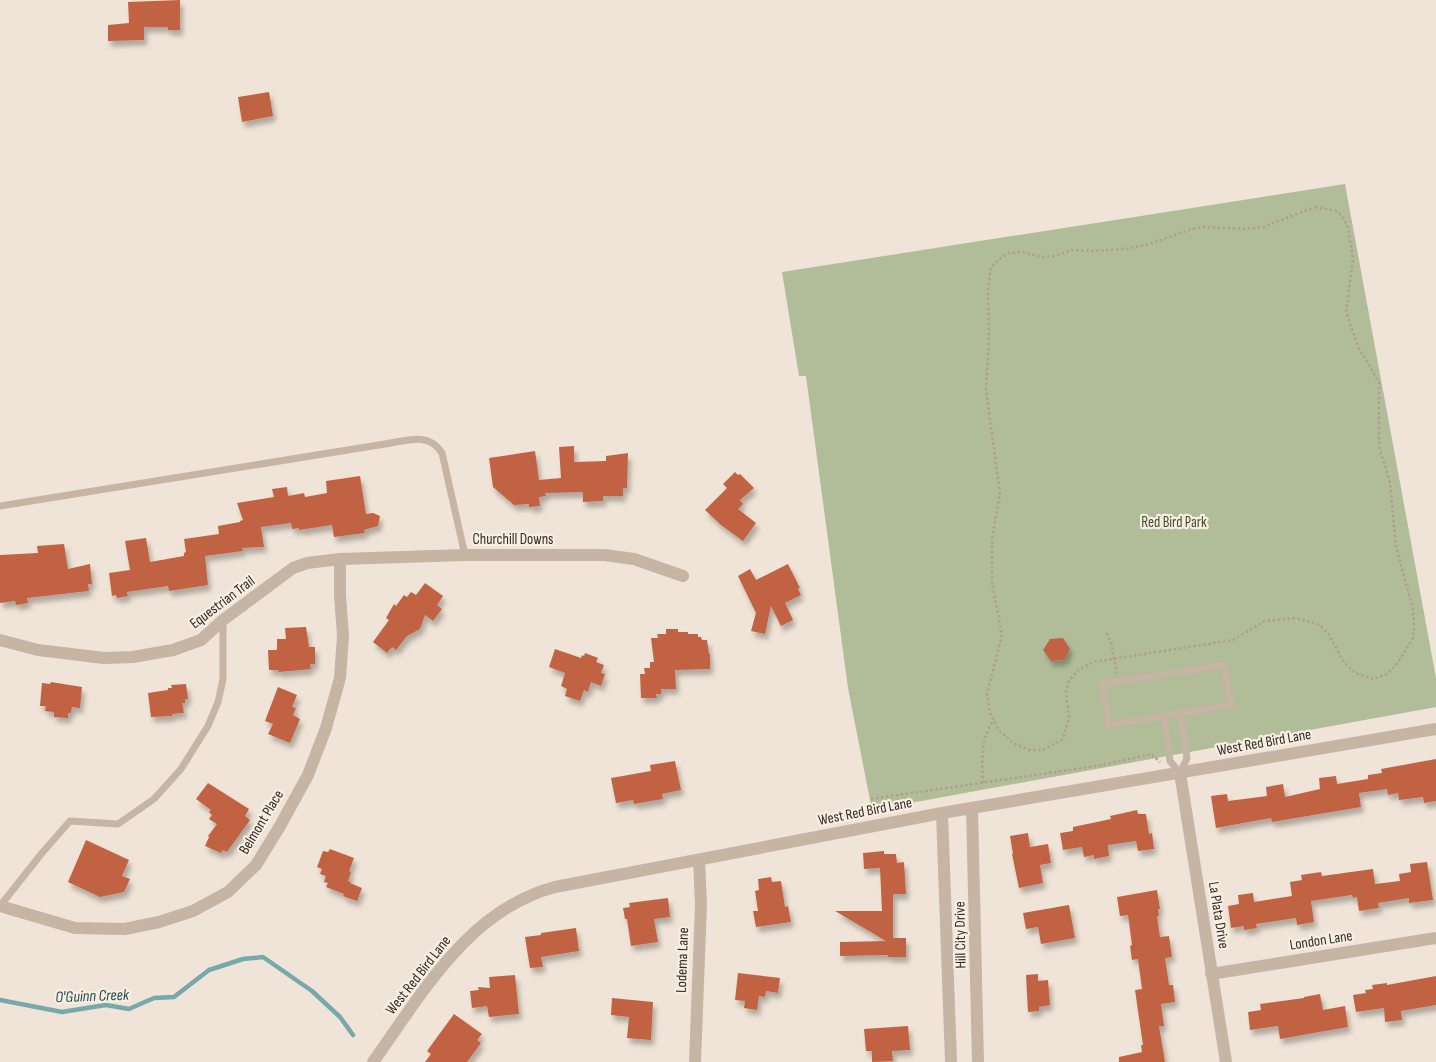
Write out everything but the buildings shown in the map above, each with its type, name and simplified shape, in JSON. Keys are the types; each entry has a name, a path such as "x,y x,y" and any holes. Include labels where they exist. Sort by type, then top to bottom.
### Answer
{"street":[{"name":"Churchill Downs","path":"340,559 465,555 604,555 634,559 683,576"},
{"name":"Equestrian Trail","path":"0,640 38,650 104,658 133,657 172,650 201,640 224,620 294,568 308,563 340,559"},
{"name":"Belmont Place","path":"0,906 75,928 125,929 159,922 193,911 228,892 256,865 308,775 326,728 340,678 343,636 340,559"},
{"name":"West Red Bird Lane","path":"373,1062 444,963 469,937 493,917 519,900 537,892 942,813 1436,730"},
{"name":"La Plata Drive","path":"1180,772 1226,1062"},
{"name":"Hill City Drive","path":"972,808 978,1062"},
{"name":"Hill City Drive","path":"942,813 951,1062"},
{"name":"Lodema Lane","path":"695,1062 701,904 700,860"},
{"name":"London Lane","path":"1211,974 1436,938"}],"lane":[{"path":"0,506 426,439 437,446 442,453 465,555"},
{"path":"0,906 42,852 70,821 118,824 154,799 181,769 208,726 218,702 223,679 224,620"},
{"path":"1224,665 1231,705 1164,716 1109,725 1102,684 1224,665"},
{"path":"1164,716 1170,761 1180,772 1187,758 1180,714"}],"path":[{"path":"1315,207 1336,210 1348,227 1353,259 1346,312 1359,349 1368,361 1379,383 1379,446 1390,482 1396,547 1413,609 1413,638 1397,664 1387,674 1373,679 1354,673 1343,661 1328,633 1318,624 1295,618 1265,621 1233,640 1114,658 1086,665 1079,669 1069,681 1066,692 1070,718 1068,728 1063,739 1054,745 1043,750 1030,750 1013,743 998,729 990,712 987,694 1002,635 992,582 992,539 1000,494 986,389 989,337 988,289 992,267 998,259 1009,253 1020,252 1044,257 1055,256 1072,250 1125,249 1146,245 1192,229 1204,227 1246,229 1263,226 1315,207"},
{"path":"1107,633 1114,658"},
{"path":"983,783 982,756 989,726 994,720"},
{"path":"871,800 1103,764 1151,754 1160,762"}],"green space":[{"name":"Red Bird Park","path":"1345,184 1436,678 1436,707 872,810 848,688 806,376 799,376 782,272"}],"waterway":[{"name":"O'Guinn Creek","path":"0,1000 62,1012 106,1005 129,1009 154,998 174,997 209,970 243,959 263,957 312,991 340,1017 353,1035"}]}
